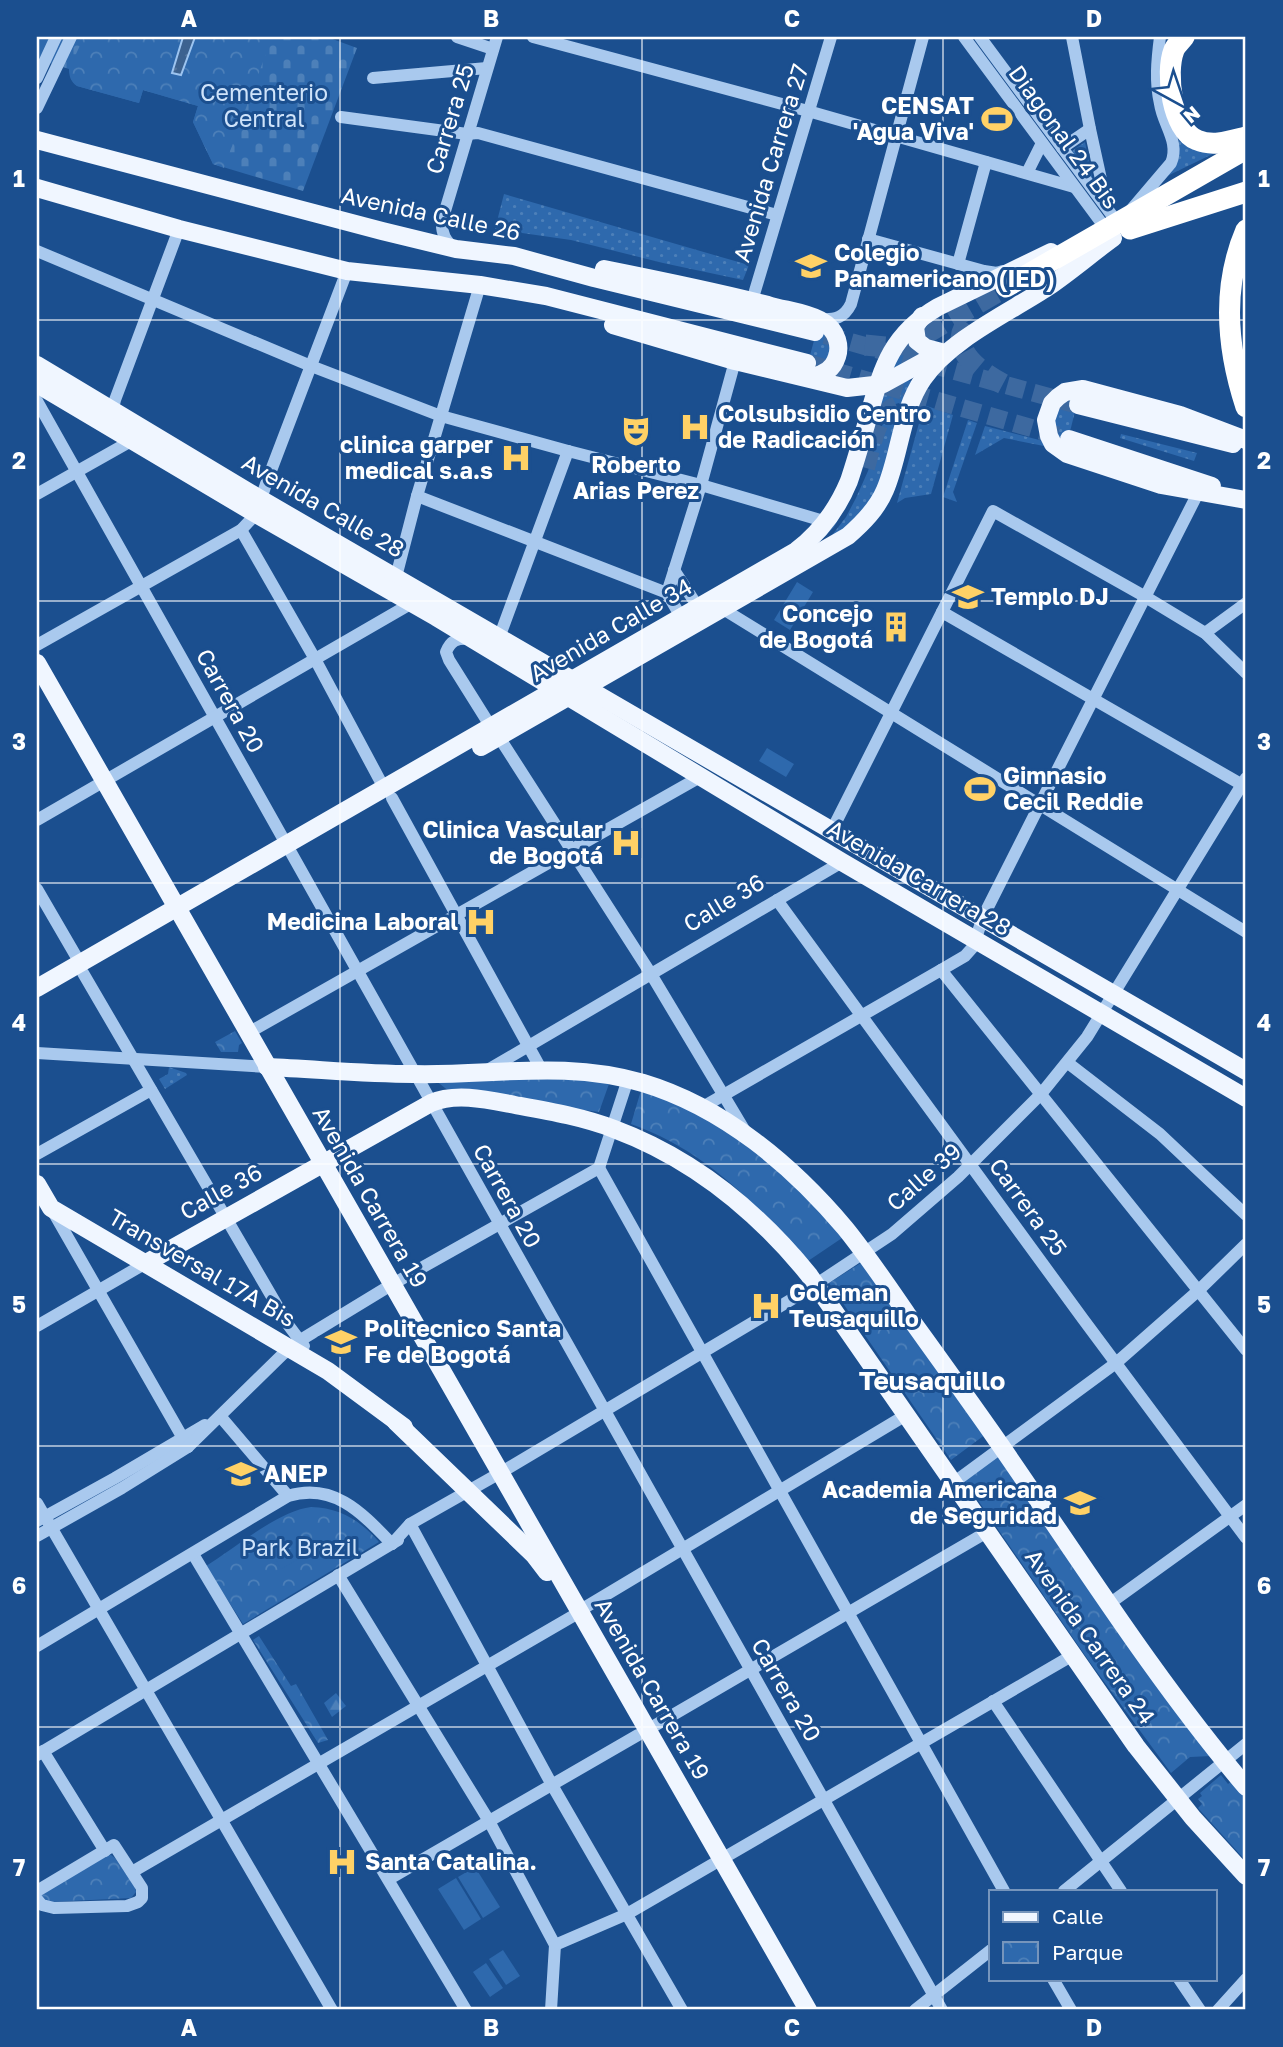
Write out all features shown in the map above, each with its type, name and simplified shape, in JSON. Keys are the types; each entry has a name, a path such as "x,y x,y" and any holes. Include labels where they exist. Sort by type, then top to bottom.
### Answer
{"highway":[{"path":"1184,37 1175,48 1172,62 1171,91 1180,124 1189,135 1199,141 1213,144 1246,137"},
{"path":"1010,284 1246,149"},
{"path":"1116,224 1246,166"},
{"path":"1116,224 1246,192"},
{"path":"1246,230 1234,266 1228,318 1233,363 1246,407"}],"main road":[{"name":"Avenida Calle 26","path":"37,140 456,249 514,256 594,278 817,326"},
{"path":"37,188 179,229 347,271 480,285 546,296 820,375 834,364 838,352 839,345 835,334 752,301 596,267 514,256"},
{"name":"Avenida Calle 34","path":"37,988 81,968 572,688 723,609 848,536 877,506 885,490 913,397 934,365 987,325 1054,283 1116,224"},
{"name":"Avenida Calle 34","path":"572,688 681,617 796,551 827,522 849,481 877,386 892,349 904,332 922,316 1010,284"},
{"path":"480,285 735,361 806,370 847,388 861,403 867,423"},
{"path":"922,316 915,327 916,341 926,348 941,352"},
{"path":"847,388 877,386 890,382 987,325"},
{"name":"Avenida Calle 28","path":"37,365 110,418 412,603 473,639 572,688"},
{"name":"Avenida Calle 28","path":"37,384 110,418 131,441 396,577 499,638 572,688"},
{"path":"1246,440 1181,415 1083,389 1065,392 1052,403 1046,420 1053,444 1067,454 1161,485 1246,499"},
{"path":"1079,405 1246,447"},
{"path":"1069,439 1246,499"},
{"path":"782,573 808,555 837,526 866,468"},
{"name":"Avenida Carrera 19","path":"37,663 500,1473 540,1553 642,1732 717,1862 808,2010"},
{"name":"Avenida Carrera 28","path":"572,688 700,777 1246,1098"},
{"name":"Avenida Carrera 28","path":"572,688 832,830 1246,1070"},
{"name":"Avenida Calle 34","path":"37,999 81,968"},
{"name":"Avenida Carrera 24","path":"267,1067 416,1074 541,1069 596,1073 657,1087 701,1108 748,1137 797,1179 842,1226 863,1253 1002,1447 1163,1684 1246,1787"},
{"name":"Avenida Carrera 24","path":"431,1103 447,1097 504,1103 612,1128 686,1164 727,1193 787,1248 815,1284 1141,1752 1178,1799 1246,1876"},
{"name":"Calle 36","path":"146,1263 431,1103"},
{"path":"37,1184 51,1208"},
{"name":"Transversal 17A Bis","path":"51,1208 295,1345 396,1422 540,1553"},
{"name":"Avenida Carrera 19","path":"717,1862 796,2010"}],"street":[{"path":"37,78 56,37"},
{"path":"37,108 71,37"},
{"path":"457,37 495,43"},
{"path":"533,37 808,111 1074,187"},
{"name":"Avenida Carrera 27","path":"752,301 831,37"},
{"path":"817,326 835,320 848,310 922,37"},
{"name":"Diagonal 24 Bis","path":"964,37 1074,187 1116,224"},
{"name":"Diagonal 24 Bis","path":"980,37 1116,224"},
{"path":"1072,37 1090,129 1116,224"},
{"path":"1116,224 1171,163 1174,156 1174,143 1159,104 1157,64 1160,37"},
{"path":"1157,64 1161,45 1166,37"},
{"name":"Carrera 25","path":"456,249 443,235 442,221 495,43"},
{"path":"373,78 487,68"},
{"path":"341,117 467,134 478,133 777,215"},
{"path":"1062,148 1090,129"},
{"path":"1027,173 1042,144"},
{"path":"958,264 986,162"},
{"path":"110,418 179,229"},
{"path":"868,239 997,273 1010,284"},
{"path":"37,251 311,366 442,416 568,452 701,485 827,522"},
{"path":"37,645 241,530 259,507 347,271"},
{"path":"396,577 417,496 480,285"},
{"path":"667,593 701,485 735,361"},
{"name":"Carrera 20","path":"37,401 942,2010"},
{"path":"37,494 131,441"},
{"path":"499,638 568,452"},
{"path":"701,1108 965,956 973,947 984,917 1040,804 1198,493"},
{"path":"417,496 667,593 681,617"},
{"path":"832,830 993,511 1205,633 1246,673"},
{"path":"241,530 541,1069"},
{"path":"674,570 698,607"},
{"path":"37,820 412,603"},
{"path":"1205,633 1246,603"},
{"path":"723,609 1246,932"},
{"path":"942,612 1093,700 1245,783"},
{"path":"473,639 455,640 449,644 446,652 449,660 651,974 748,1137"},
{"path":"248,1033 700,777"},
{"name":"Calle 39","path":"40,1753 391,1544 412,1527 500,1473 815,1284 901,1226 971,1164 1068,1063 1102,1014 1245,783"},
{"name":"Calle 36","path":"486,1071 842,862"},
{"path":"37,889 226,1218 295,1345"},
{"name":"Carrera 25","path":"777,900 1246,1538"},
{"path":"941,970 1246,1350"},
{"path":"37,1053 267,1067"},
{"path":"1068,1063 1160,1134 1246,1215"},
{"path":"37,1536 185,1442 220,1416 295,1345 391,1285 599,1168 628,1079"},
{"path":"37,1154 151,1090"},
{"path":"599,1168 1003,1890"},
{"path":"51,1208 185,1442"},
{"path":"953,1483 1116,1363 1199,1290 1246,1244"},
{"name":"Calle 36","path":"37,1326 146,1263"},
{"path":"132,1871 576,1613 906,1415"},
{"path":"220,1416 288,1496"},
{"path":"41,1519 118,1483"},
{"path":"37,1646 288,1496 306,1492 344,1501 356,1508 391,1544"},
{"path":"37,1503 41,1519 51,1529 332,2010"},
{"path":"1109,1604 1246,1506"},
{"path":"412,1527 552,1785 682,2010"},
{"path":"389,1879 987,1532"},
{"path":"193,1554 466,2010"},
{"path":"338,1575 489,1821 555,1945 551,2010"},
{"path":"555,1945 627,1914 1073,1655"},
{"path":"993,1701 1120,1890"},
{"path":"1065,1890 1246,1744"},
{"path":"40,1753 105,1851"},
{"path":"37,1891 114,1845 142,1888 142,1898 127,1906 54,1908 42,1905 37,1899"},
{"path":"915,2010 989,1952"},
{"path":"1218,2010 1246,1979"},
{"path":"1054,1980 1071,2010"},
{"path":"1181,1980 1200,2010"}],"green space":[{"name":"Cementerio Central","path":"37,37 327,37 357,48 303,191 213,164 193,122 198,106 143,90 139,103 77,86 71,79 69,69 37,59"},
{"path":"84,37 272,37 224,168 213,164 193,122 198,106 143,90 139,103 77,86 71,79 69,69"},
{"path":"1179,135 1223,149 1161,179 1178,157"},
{"path":"1085,142 1093,182 1072,151"},
{"path":"504,194 749,265 743,280 571,240 495,229"},
{"path":"819,322 825,327 833,359 805,374"},
{"path":"902,340 934,354 895,376 891,358"},
{"path":"900,378 915,382 874,505 823,547 846,517 868,471 883,423 887,415 901,406 899,403 892,405 882,414 847,504 834,527 807,554 822,533 880,388"},
{"path":"1080,392 1065,451 1049,415 1054,404"},
{"path":"924,405 953,415 931,494 905,498 897,503"},
{"path":"968,420 977,423 953,492 957,502 943,497"},
{"path":"985,426 1051,443 1054,448 1004,438 975,455"},
{"path":"1121,434 1197,453 1194,461 1120,438"},
{"path":"797,582 813,592 790,630 774,620"},
{"path":"767,748 794,764 786,777 759,761"},
{"path":"235,1031 242,1043 238,1052 221,1052 215,1042"},
{"path":"169,1067 187,1075 165,1089 159,1079 168,1074"},
{"path":"451,1076 610,1081 599,1112 450,1092 435,1080"},
{"path":"642,1087 672,1098 762,1151 845,1236 808,1261 728,1181 683,1149 631,1124"},
{"path":"864,1261 986,1434 951,1460 829,1283"},
{"path":"999,1454 1211,1756 1190,1757 1171,1773 1089,1661 964,1480"},
{"name":"Park Brazil","path":"311,1507 331,1510 349,1517 379,1542 243,1624 206,1566 285,1515"},
{"path":"295,1546 302,1557 281,1569 275,1558"},
{"path":"259,1636 291,1686 296,1684 328,1740 318,1743 253,1640"},
{"path":"336,1693 346,1706 332,1717 324,1703"},
{"path":"1221,1775 1228,1784 1233,1780 1246,1795 1246,1861 1198,1808 1202,1804 1198,1799 1202,1796 1200,1793"},
{"path":"107,1855 115,1858 135,1887 136,1892 131,1898 51,1902 39,1893"},
{"path":"475,1867 500,1907 483,1918 458,1877"},
{"path":"456,1878 481,1919 464,1930 438,1889"},
{"path":"503,1950 520,1976 506,1985 489,1959"},
{"path":"486,1963 503,1988 490,1997 473,1972"}],"water":[{"path":"183,37 195,37 181,75 172,73"}],"tunnel":[{"path":"865,345 885,347 908,344 1006,287"},
{"path":"967,323 961,342 964,351 977,367 1003,384"},
{"path":"825,335 1078,405"},
{"path":"807,363 1062,437"},
{"path":"866,468 877,430 887,411 899,404 924,399"}],"place":[{"name":"CENSAT 'Agua Viva'","path":"997,119"},
{"name":"Colegio Panamericano (IED)","path":"811,266"},
{"name":"Colsubsidio Centro de Radicación","path":"695,427"},
{"name":"Roberto Arias Perez","path":"636,431"},
{"name":"clinica garper medical s.a.s","path":"516,458"},
{"name":"Templo DJ","path":"968,597"},
{"name":"Concejo de Bogotá","path":"896,627"},
{"name":"Gimnasio Cecil Reddie","path":"980,789"},
{"name":"Clinica Vascular de Bogotá","path":"626,843"},
{"name":"Medicina Laboral","path":"481,922"},
{"name":"Goleman Teusaquillo","path":"766,1306"},
{"name":"Politecnico Santa Fe de Bogotá","path":"341,1342"},
{"name":"ANEP","path":"241,1474"},
{"name":"Academia Americana de Seguridad","path":"1080,1503"},
{"name":"Santa Catalina.","path":"342,1862"}],"district":[{"name":"Teusaquillo","path":"932,1381"}]}
